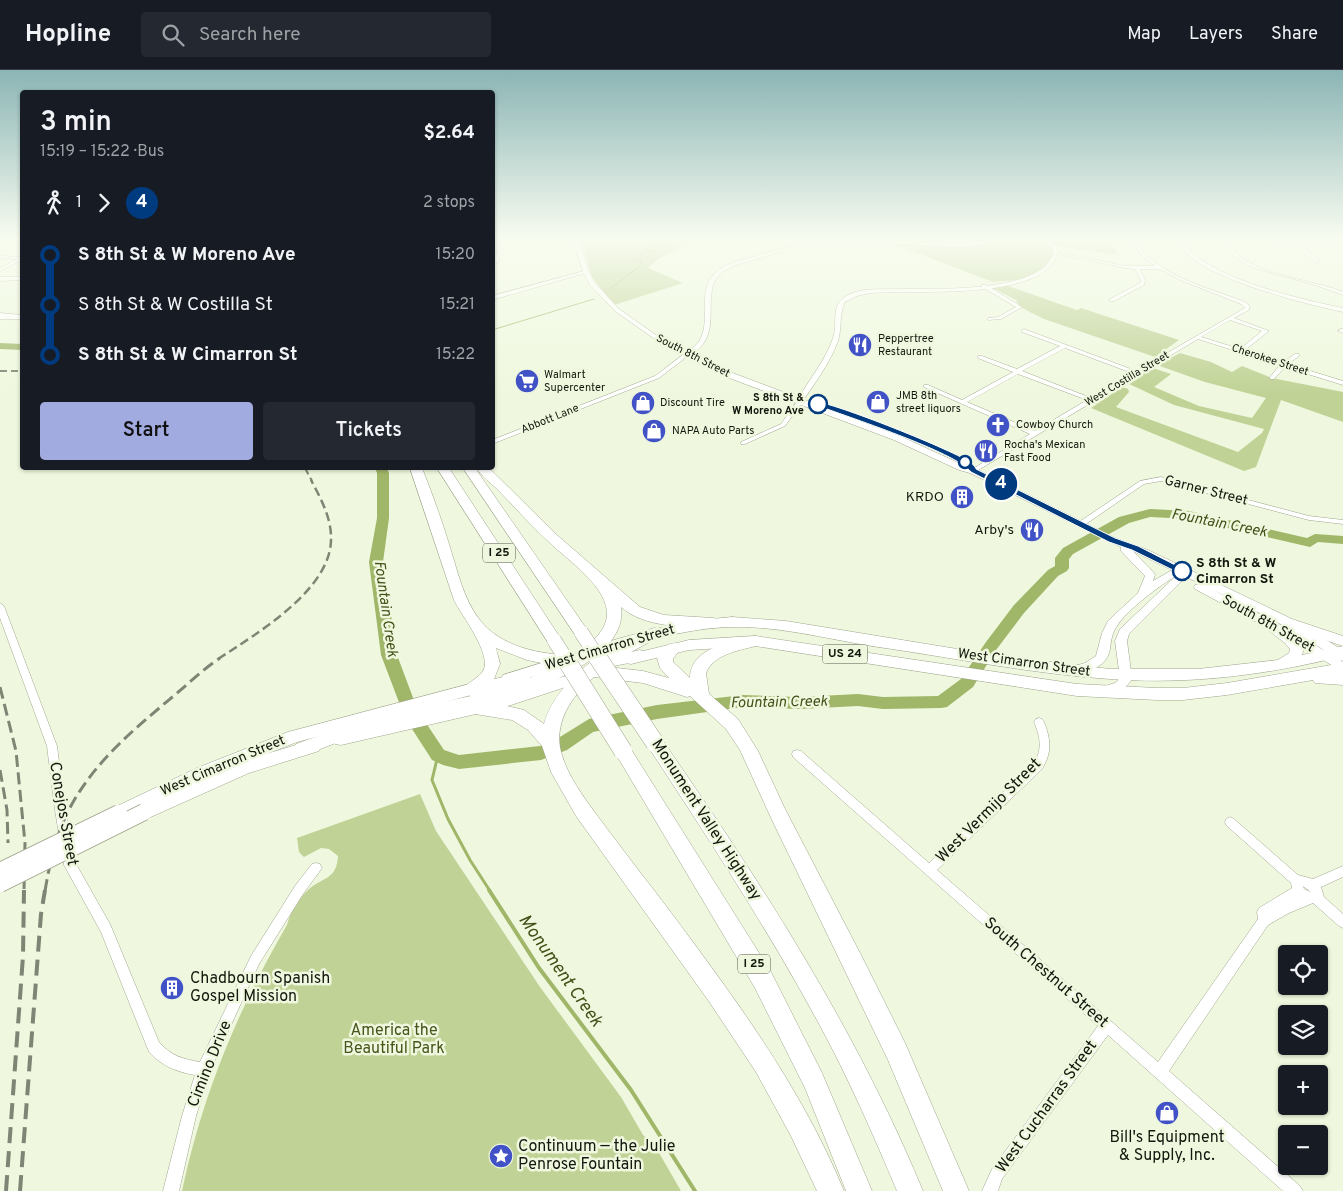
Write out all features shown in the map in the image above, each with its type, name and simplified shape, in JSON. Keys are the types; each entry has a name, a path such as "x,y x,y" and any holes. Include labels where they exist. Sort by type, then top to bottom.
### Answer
{"highway":[{"path":"0,310 20,310"},
{"path":"0,316 20,317"},
{"name":"US 24","path":"417,470 462,600 472,620 482,632 510,649 585,665 640,656"},
{"name":"I 25","path":"444,470 554,640 763,980 814,1081 859,1191"},
{"name":"Monument Valley Highway","path":"470,470 736,864 796,961 862,1084 910,1191"},
{"name":"US 24","path":"485,470 553,540 636,611 644,616 663,620 713,623"},
{"path":"545,724 565,699 585,665 612,626 614,608 611,599 597,579"},
{"path":"476,697 494,666 493,658 482,632"},
{"path":"302,749 476,697 522,688 550,676 585,665 654,633"},
{"path":"695,691 698,671 706,661 717,653 755,641"},
{"path":"673,648 665,658 666,664 726,717 756,765 782,824 809,872 930,1124 956,1191"},
{"path":"585,665 645,676 695,691"},
{"path":"476,697 545,724"},
{"path":"545,724 560,774 588,817 764,1064 813,1152 831,1191"}],"main road":[{"name":"South 8th Street","path":"597,289 608,302 647,332 686,355 733,377 897,438 962,468 973,471 1112,540 1135,548 1178,574 1340,661"},
{"name":"South 8th Street","path":"1112,540 1125,549 1178,574 1292,624"},
{"path":"1125,549 1150,575 1149,583 1141,598"},
{"path":"1073,671 1094,665 1101,659 1105,653 1109,631 1113,622 1141,598 1178,574"},
{"path":"1096,692 1119,687 1126,679 1127,674 1121,648 1124,632 1178,574"},
{"path":"1268,622 1290,639 1297,648 1295,656 1279,665"},
{"name":"West Cimarron Street","path":"654,633 713,623 757,624 1021,664 1073,671 1127,674 1224,672 1279,665 1340,661"},
{"path":"1292,624 1319,635 1340,661"},
{"name":"West Cimarron Street","path":"640,656 673,648 715,642 755,641 934,666 1011,680 1096,692 1183,694 1326,678 1340,661"},
{"name":"West Cimarron Street","path":"476,697 528,694 585,665"},
{"name":"West Cimarron Street","path":"0,871 245,755 317,729 476,697 585,665"},
{"name":"West Cimarron Street","path":"0,884 144,812 219,778 302,749"}],"street":[{"path":"495,297 523,289"},
{"path":"686,355 703,339 711,289"},
{"path":"743,443 783,424 800,401 834,344 838,333 840,307 846,299 855,295 873,292 954,289"},
{"path":"990,289 1020,307 999,318 990,319"},
{"path":"1112,300 1132,289"},
{"path":"1207,289 1247,305 1256,306"},
{"path":"1265,289 1343,310"},
{"path":"1331,289 1343,294"},
{"name":"West Costilla Street","path":"973,471 1197,337 1231,319 1247,309 1247,305"},
{"path":"1231,319 1266,331 1241,351"},
{"path":"1024,331 1137,373"},
{"name":"Cherokee Street","path":"1197,337 1343,383"},
{"path":"963,402 1064,346"},
{"name":"Abbott Lane","path":"495,441 657,377 686,355"},
{"path":"1272,378 1284,364 1297,355"},
{"path":"980,357 1091,400"},
{"path":"926,386 1035,434"},
{"name":"Garner Street","path":"1084,526 1142,482 1161,479 1309,518 1343,522"},
{"name":"Conejos Street","path":"0,606 52,746 70,865 106,928 154,1047 162,1057 172,1062 204,1069"},
{"name":"West Vermijo Street","path":"929,870 1038,766 1043,759 1046,748 1044,734 1039,722"},
{"name":"South Chestnut Street","path":"797,754 1295,1191"},
{"path":"1230,822 1297,886 1343,922"},
{"name":"Cimino Drive","path":"171,1191 187,1124 204,1069 255,960 298,890 316,868"},
{"path":"1313,885 1343,871"},
{"path":"1160,1072 1264,920 1264,912 1269,907 1292,897 1297,886 1306,881 1313,885 1317,891 1312,898 1281,910 1272,918 1264,920"},
{"name":"West Cucharras Street","path":"990,1191 997,1174 1106,1026"}],"green space":[{"path":"602,289 663,289 614,305"},
{"path":"995,289 1017,289 1077,310 1081,308 1179,340 1155,357 1044,319 1020,307 1016,300"},
{"path":"1180,353 1211,362 1232,372 1242,366 1272,378 1343,392 1343,422 1281,400 1256,467 1244,471 1091,408 1122,387 1128,389 1129,392 1116,407 1238,452 1262,433 1264,429 1174,405 1127,383 1153,368 1171,374 1154,387 1199,406 1252,418 1266,398 1205,382 1157,365"},
{"name":"America the Beautiful Park","path":"420,794 436,831 540,987 621,1097 643,1135 654,1144 681,1191 182,1191 190,1156 211,1087 253,989 298,902 308,890 332,874 337,864 338,856 329,849 321,848 304,857 299,852 297,838"}],"waterway":[{"path":"495,329 594,299"},
{"name":"Fountain Creek","path":"0,346 20,347"},
{"name":"Fountain Creek","path":"382,470 383,518 376,562 389,655 411,713 438,755 459,762 541,753 561,745 589,726 657,712 743,701 800,703 858,700 883,703 941,702 967,683 991,646 1019,609 1053,573 1062,568 1062,558 1068,551 1124,520 1150,513 1189,515 1310,543 1315,538 1343,540"},
{"name":"Monument Creek","path":"438,755 432,780 448,819 470,860 490,891"},
{"name":"Monument Creek","path":"489,890 539,968 631,1090 695,1191"}],"railway":[{"path":"0,371 20,371"},
{"path":"306,470 312,481"},
{"path":"218,659 252,637 290,608 320,574 328,556 331,530 324,507 311,480"},
{"path":"45,891 52,857 62,825 72,804 92,774 142,722 220,658"},
{"path":"0,687 16,751 25,843 24,891"},
{"path":"0,770 7,810 8,843"},
{"path":"6,1191 23,956 24,890"},
{"path":"20,1191 41,914 45,890"}],"bus line":[{"name":"4","path":"818,404 913,438 940,450 969,464 973,467 973,471 1112,540 1135,548 1182,571"}],"place":[{"name":"Peppertree Restaurant","path":"860,345"},
{"name":"Walmart Supercenter","path":"527,381"},
{"name":"JMB 8th street liquors","path":"878,402"},
{"name":"Discount Tire","path":"643,403"},
{"name":"S 8th St & W Moreno Ave","path":"818,404"},
{"name":"Cowboy Church","path":"998,425"},
{"name":"NAPA Auto Parts","path":"654,431"},
{"name":"Rocha's Mexican Fast Food","path":"986,451"},
{"name":"KRDO","path":"962,497"},
{"name":"Arby's","path":"1032,530"},
{"name":"S 8th St & W Cimarron St","path":"1182,571"},
{"name":"Chadbourn Spanish Gospel Mission","path":"172,988"},
{"name":"Bill's Equipment & Supply, Inc.","path":"1167,1113"},
{"name":"Continuum — the Julie Penrose Fountain","path":"501,1156"}]}
